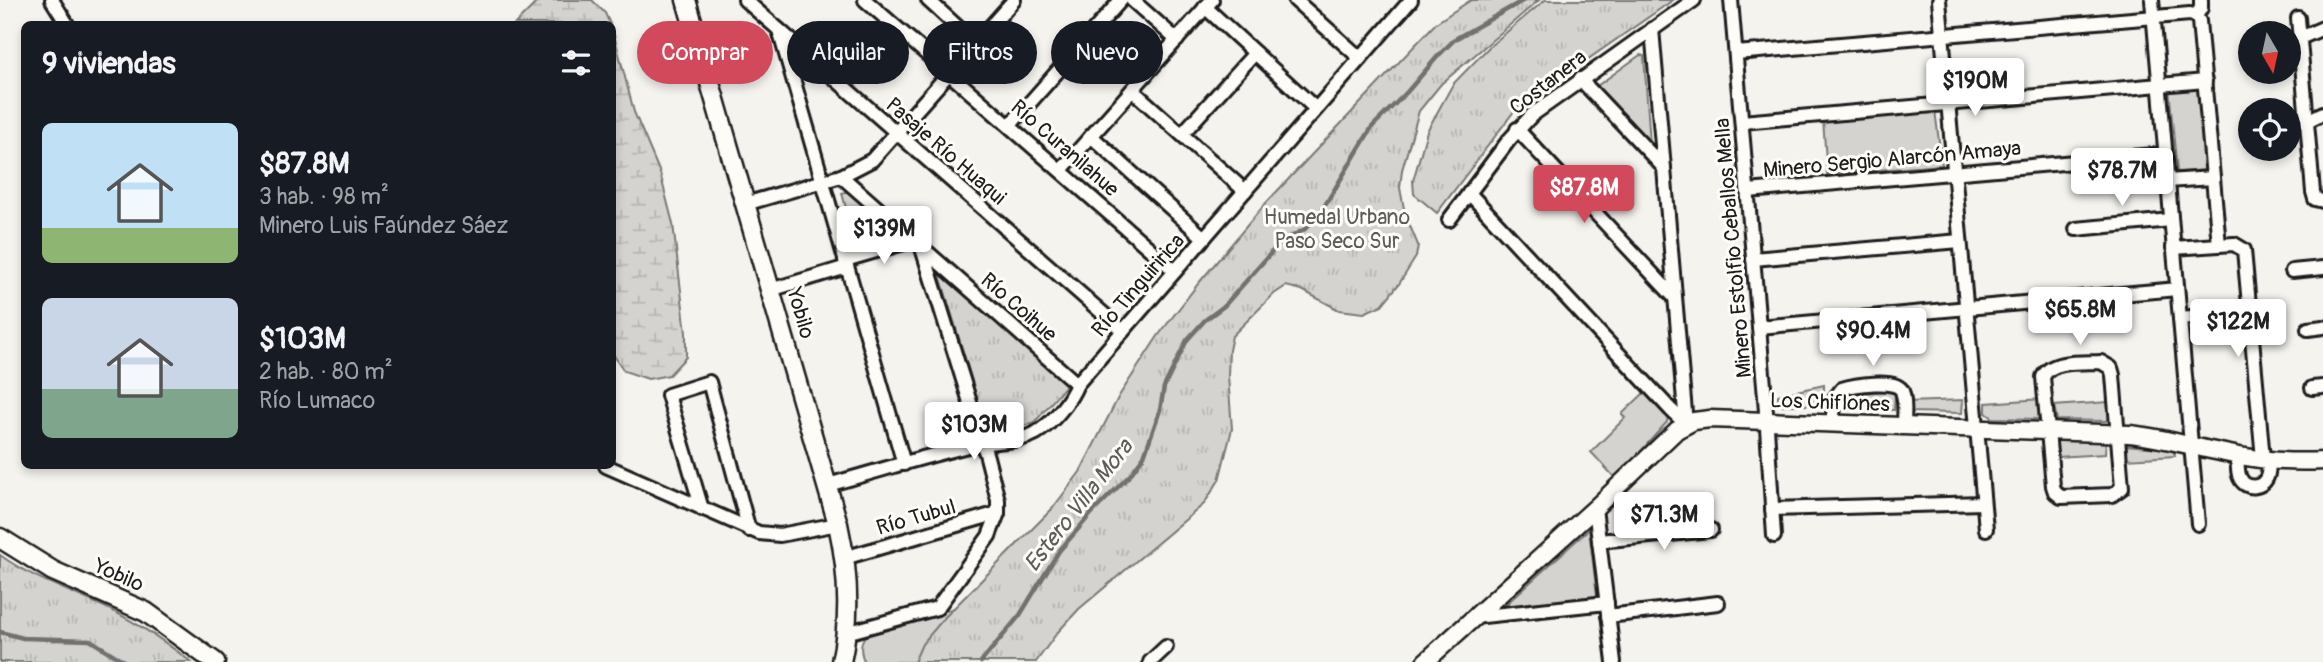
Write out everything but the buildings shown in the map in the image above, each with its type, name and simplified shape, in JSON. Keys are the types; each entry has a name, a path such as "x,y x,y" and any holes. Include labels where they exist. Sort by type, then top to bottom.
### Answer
{"main road":[{"name":"Yobilo","path":"686,0 838,524 847,594 846,638 841,662"},
{"name":"Yobilo","path":"0,538 53,571 146,612 215,662"},
{"name":"Yobilo","path":"846,638 850,662"}],"street":[{"path":"52,0 65,21"},
{"name":"Pasaje Río Huaqui","path":"745,0 1123,331"},
{"name":"Río Curanilahue","path":"865,0 923,50"},
{"path":"928,0 950,21"},
{"path":"995,21 1014,0"},
{"path":"1010,125 1121,0"},
{"path":"1132,0 1177,40"},
{"path":"1295,0 1360,58"},
{"path":"1392,0 1407,5"},
{"name":"Costanera","path":"1449,220 1517,130 1532,115 1694,0"},
{"name":"Minero Estolfio Ceballos Mella","path":"1731,0 1767,421 1774,536"},
{"path":"1939,0 1986,529"},
{"path":"2152,0 2198,524"},
{"path":"2196,16 2202,0"},
{"path":"1061,170 1209,4 1255,53 1316,109"},
{"name":"Río Tinguiririca","path":"827,485 1037,432 1072,395 1077,384 1407,5"},
{"path":"1736,53 2190,13 2199,21 2219,244"},
{"path":"2301,38 2323,28"},
{"path":"1652,29 1686,424"},
{"path":"779,30 904,464"},
{"path":"2301,50 2313,192 2315,199 2323,201"},
{"path":"1182,134 1255,53"},
{"path":"1580,79 1664,168"},
{"path":"1742,122 2204,81"},
{"path":"745,204 841,176 872,160 940,84"},
{"name":"Río Curanilahue","path":"963,84 1175,271"},
{"path":"1132,90 1245,191"},
{"path":"2307,121 2323,113"},
{"path":"1517,130 1675,298"},
{"path":"1091,136 1204,238"},
{"name":"Minero Sergio Alarcón Amaya","path":"1748,191 2165,154"},
{"name":"Río Coihue","path":"841,176 1077,384"},
{"path":"2167,181 2213,178"},
{"path":"1469,193 1686,424"},
{"path":"2076,229 2171,220"},
{"path":"1754,259 1961,242"},
{"path":"770,290 846,264 918,244 998,500 998,513 989,536 937,608 846,638"},
{"path":"2174,247 2234,244 2242,247 2246,254 2267,478 2260,485 2252,487 2245,484 2240,478 2237,456"},
{"path":"2292,271 2323,268"},
{"path":"1759,327 2177,289"},
{"path":"2180,318 2250,312"},
{"path":"2308,329 2323,327"},
{"path":"2101,362 2108,365 2112,371 2119,434 2123,485 2120,491 2112,495 2066,497 2057,494 2054,489 2043,381 2047,370 2054,366 2101,362"},
{"path":"702,509 668,395 709,382 748,530"},
{"path":"1832,424 1835,398 1842,389 1890,383 1899,386 1902,392 1904,426"},
{"name":"Los Chiflones","path":"1686,424 1703,419 2119,434 2156,437 2266,460 2292,463 2323,461"},
{"path":"1425,662 1686,424"},
{"path":"613,469 748,530 780,535 838,524"},
{"path":"1772,509 1983,503"},
{"path":"1595,508 1614,662"},
{"name":"Río Tubul","path":"844,558 998,513"},
{"path":"1600,541 1711,530"},
{"path":"1474,617 1718,603"},
{"path":"1150,662 1166,646"}],"green space":[{"path":"539,0 592,0 605,13 609,21 518,21"},
{"name":"Humedal Urbano Paso Seco Sur","path":"1471,0 1539,0 1441,84 1419,111 1402,170 1400,188 1405,214 1418,245 1416,257 1382,305 1364,313 1339,310 1302,290 1286,286 1274,294 1232,336 1228,376 1232,429 1219,480 1204,504 1079,609 1036,662 914,662 922,644 945,617 1052,509 1080,472 1119,396 1158,336 1266,203 1436,23"},
{"path":"1545,0 1673,0 1515,110 1437,213 1414,194 1413,181 1427,131 1453,84 1490,46"},
{"path":"616,43 634,112 660,173 673,224 686,333 686,357 669,375 648,379 624,371 616,359"},
{"path":"1640,55 1644,56 1650,144 1597,86"},
{"path":"2200,85 2208,170 2177,172 2169,88"},
{"path":"1935,110 1942,165 1827,174 1823,120"},
{"path":"852,190 896,228 898,238 864,247 855,242 842,193"},
{"path":"939,272 1068,383 1035,422 996,435 985,424"},
{"path":"1824,385 1824,405 1775,405 1778,395"},
{"path":"1895,390 1894,410 1846,410 1845,395"},
{"path":"1646,391 1668,414 1667,422 1616,479 1591,452 1625,418 1622,414"},
{"path":"2042,399 2040,419 1993,418 1986,413 1986,403"},
{"path":"1963,400 1962,413 1906,412 1906,402"},
{"path":"2108,402 2110,418 2106,421 2057,420 2054,406"},
{"path":"2055,437 2106,439 2105,454 2057,457"},
{"path":"2124,445 2173,449 2175,456 2126,459"},
{"path":"1589,529 1597,596 1503,607"},
{"path":"0,555 35,576 123,616 158,637 191,662 0,662"},
{"path":"954,608 915,662 864,662 861,649 865,636"}],"waterway":[{"name":"Estero Villa Mora","path":"981,662 1020,615 1059,551 1130,475 1144,456 1160,410 1164,387 1187,340 1205,320 1224,306 1279,244 1305,229 1321,212 1372,127 1438,56 1455,39 1524,0"},
{"path":"0,632 23,638 90,640 125,662"}]}
